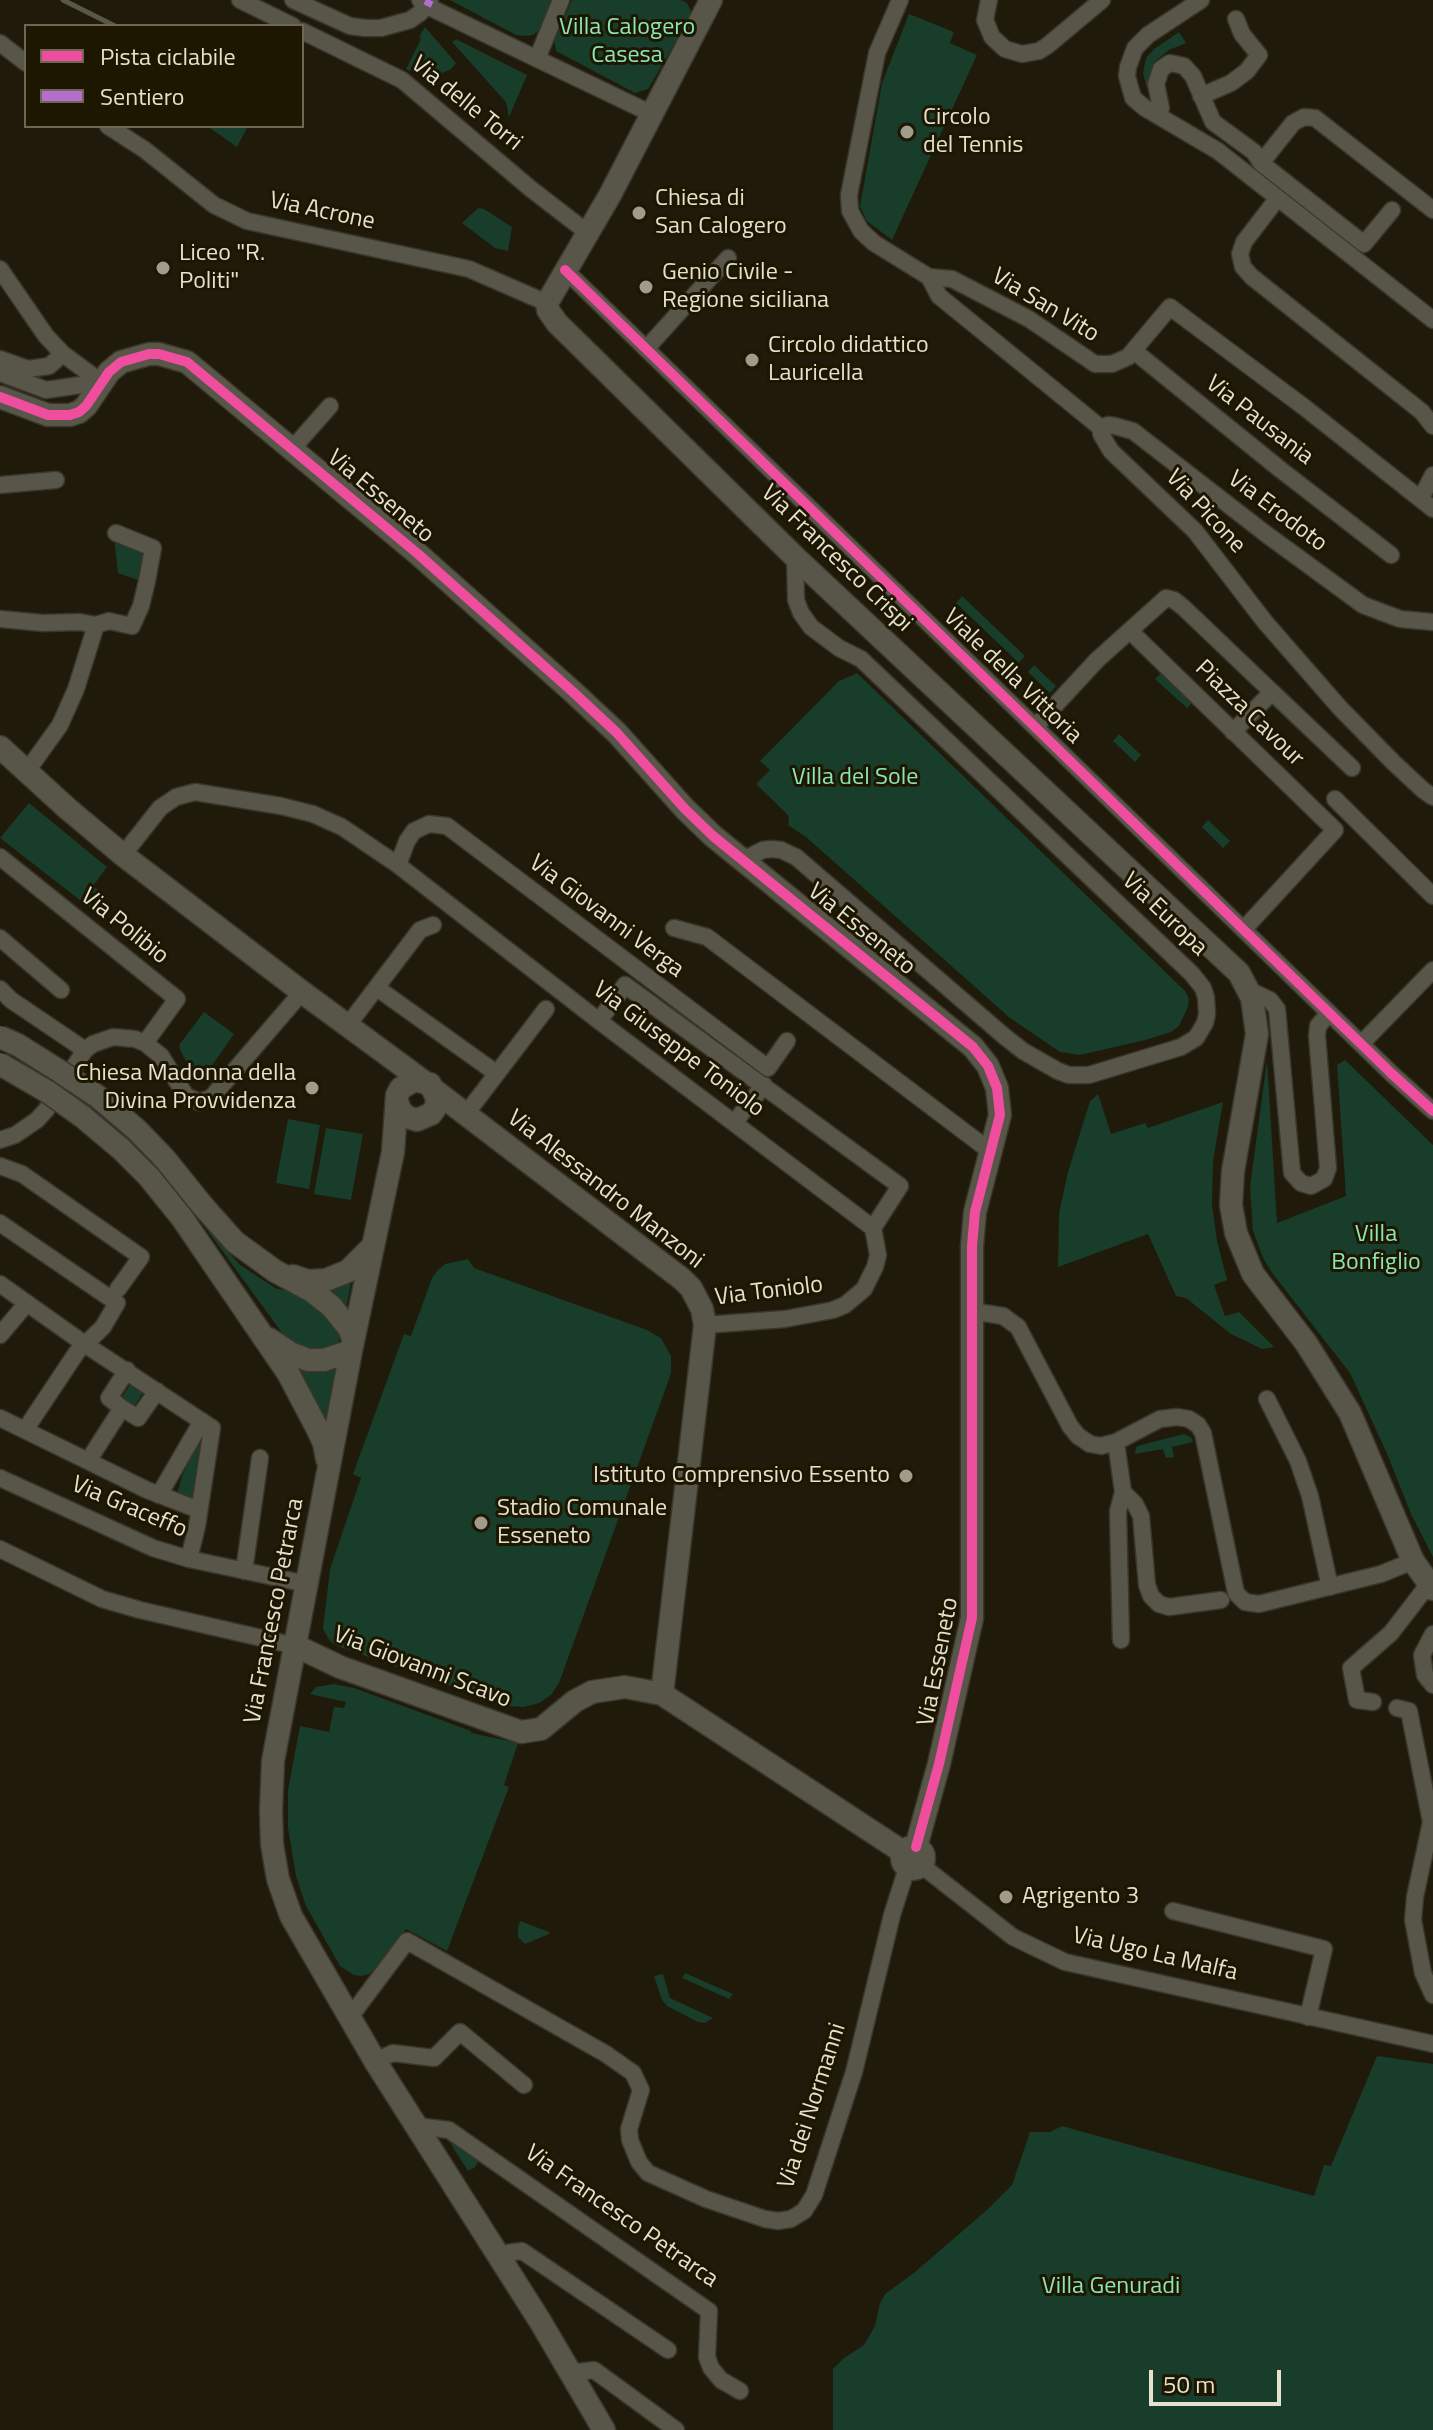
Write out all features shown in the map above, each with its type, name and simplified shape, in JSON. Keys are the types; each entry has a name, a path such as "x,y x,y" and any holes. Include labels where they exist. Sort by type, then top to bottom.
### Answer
{"street":[{"path":"240,0 289,24"},
{"path":"293,0 350,26 365,28 381,28 410,20 426,2 652,114"},
{"path":"537,59 561,0"},
{"name":"Via San Vito","path":"900,0 877,53 849,195 850,211 861,231 874,243 929,277 952,279 1029,319 1095,364 1121,362 1134,351"},
{"path":"989,0 985,20 992,37 1005,49 1022,54 1047,46 1102,0"},
{"path":"1201,0 1148,35 1135,48 1127,76 1133,98 1218,151 1433,320"},
{"path":"547,303 652,114 707,1"},
{"path":"1201,96 1231,83 1247,71 1259,55 1242,34 1236,19"},
{"name":"Via delle Torri","path":"304,32 402,80 588,233"},
{"path":"0,43 24,61"},
{"path":"1159,116 1161,108 1156,84 1161,69 1170,63 1184,66 1193,76 1213,122 1254,152 1261,163 1364,244 1392,210"},
{"path":"1261,163 1293,123 1304,117 1315,118 1433,210"},
{"name":"Via Acrone","path":"111,128 145,150 214,205 247,221 469,269 547,303"},
{"path":"1277,199 1244,242 1240,254 1243,267 1422,412 1433,426"},
{"path":"646,349 728,258"},
{"path":"0,269 46,336 63,354 101,382"},
{"name":"Viale della Vittoria","path":"565,270 1433,1111"},
{"name":"Via Picone","path":"929,277 939,296 1101,428 1111,451 1195,531 1265,622 1340,708 1394,763 1433,797"},
{"name":"Via Francesco Crispi","path":"547,303 557,323 795,557 1239,973 1249,990 1256,1015 1257,1034 1233,1171 1231,1205 1236,1233 1253,1274 1306,1343 1350,1413 1413,1561 1431,1587"},
{"path":"1134,351 1170,307 1427,504 1433,475"},
{"name":"Via Pausania","path":"1134,351 1391,555"},
{"path":"0,359 28,369 49,366 63,354"},
{"name":"Via Esseneto","path":"0,397 48,415 70,415 86,406 101,382 121,362 159,354 178,358 195,368 418,554 573,692 617,733 685,809 743,860 982,1056 994,1077 999,1101 998,1128 973,1225 972,1618 947,1734 912,1858"},
{"path":"0,373 46,390 101,382"},
{"path":"292,449 330,406"},
{"name":"Via Erodoto","path":"1101,428 1115,426 1133,431 1363,605 1400,619 1433,622"},
{"path":"0,485 56,480"},
{"path":"0,619 96,625 109,621 132,626 147,581 153,548 116,533"},
{"name":"Via Europa","path":"743,860 771,849 796,857 1004,1036 1023,1051 1069,1075 1089,1075 1181,1047 1196,1038 1205,1023 1206,997 1192,974 861,659 839,648 811,627 796,600 795,557"},
{"path":"1035,727 1097,660 1166,598 1174,600 1352,768"},
{"path":"27,771 60,725 76,689 96,625"},
{"name":"Piazza Cavour","path":"1130,631 1335,830 1244,929"},
{"path":"1233,732 1272,692"},
{"name":"Via Alessandro Manzoni","path":"0,747 123,855 682,1279 697,1298 705,1325 662,1694"},
{"name":"Via Giuseppe Toniolo","path":"123,855 160,808 176,797 195,792 281,806 313,814 342,827 398,865 599,1021 873,1228 900,1186 625,985 599,1021"},
{"path":"1335,799 1433,896"},
{"name":"Via Giovanni Verga","path":"398,865 414,831 429,824 447,826 768,1068 787,1041"},
{"name":"Via Polibio","path":"0,857 177,999 145,1043"},
{"path":"348,1025 420,930 433,925"},
{"path":"674,928 707,937 990,1151"},
{"path":"0,938 61,990"},
{"path":"1361,1044 1433,970"},
{"path":"377,988 496,1073"},
{"path":"0,989 11,1000 85,1050"},
{"path":"1249,990 1270,1000 1277,1009 1292,1173 1301,1183 1311,1186 1320,1183 1328,1168 1317,1036 1318,1026 1329,1013"},
{"path":"0,1140 15,1135 37,1120 85,1050 113,1037 145,1043 161,1056 186,1096 205,1101 216,1094 302,992"},
{"path":"393,1152 429,1116 436,1107 437,1098 429,1085 415,1080 407,1082 397,1098 400,1110 407,1117 417,1120 429,1116 446,1111 466,1114 546,1009"},
{"path":"0,1037 61,1072 126,1121 165,1159 235,1242 331,1306 349,1328 352,1345 324,1360 308,1360 290,1353 265,1336"},
{"name":"Via Alessandro Manzoni","path":"372,1044 388,1069 397,1098"},
{"path":"0,1064 83,1117 149,1177 182,1218 265,1336 317,1428 329,1466"},
{"path":"734,1123 764,1085"},
{"name":"Via Francesco Petrarca","path":"397,1098 393,1152 371,1248 273,1761 272,1844 278,1879 291,1916 375,2061 498,2254 604,2430"},
{"path":"0,1166 22,1174 141,1257 118,1289"},
{"path":"0,1223 117,1303 103,1327 77,1352 25,1430"},
{"name":"Via Toniolo","path":"705,1325 785,1319 845,1305 864,1289 875,1267 878,1255 873,1228"},
{"path":"275,1271 308,1281 326,1280 348,1271 371,1248"},
{"path":"0,1284 207,1424"},
{"path":"0,1335 27,1303"},
{"path":"971,1311 1003,1316 1018,1327 1070,1426 1090,1444 1101,1446 1116,1442 1160,1419 1177,1417 1189,1419 1198,1425 1203,1433 1239,1599 1259,1604 1381,1574 1413,1561"},
{"path":"127,1370 109,1398 122,1408 138,1418 157,1391"},
{"path":"1267,1399 1298,1461 1310,1496 1330,1587"},
{"path":"88,1461 122,1408"},
{"path":"0,1418 159,1495 199,1510"},
{"path":"159,1495 207,1424"},
{"path":"189,1559 199,1510 207,1424"},
{"path":"1116,1442 1123,1492 1118,1511 1121,1640"},
{"path":"244,1571 260,1458"},
{"name":"Via Graceffo","path":"0,1478 153,1548 189,1559 307,1584"},
{"path":"1123,1492 1141,1516 1147,1585 1154,1600 1169,1607 1221,1600"},
{"path":"0,1549 102,1599 296,1646"},
{"path":"1373,1702 1357,1700 1351,1668 1391,1633 1431,1587"},
{"path":"1433,1634 1422,1655 1425,1675 1433,1685"},
{"name":"Via Giovanni Scavo","path":"296,1646 340,1667 521,1732 541,1729 575,1701 592,1692 625,1687 662,1694"},
{"name":"Via Ugo La Malfa","path":"662,1694 912,1858 1013,1937 1056,1958 1083,1967 1433,2044"},
{"path":"1397,1708 1409,1711 1431,1822 1413,1920 1423,1973 1433,1995"},
{"name":"Via dei Normanni","path":"350,2017 407,1941 606,2054 633,2073 641,2090 629,2129 630,2140 639,2162 648,2173 706,2199 765,2219 791,2219 804,2211 814,2195 854,2072 892,1915 912,1858"},
{"name":"Via Ugo La Malfa","path":"1173,1911 1324,1949 1308,2017"},
{"path":"375,2061 393,2053 434,2058 460,2032 524,2085"},
{"name":"Via Francesco Petrarca","path":"417,2126 449,2130 709,2311 707,2357 711,2368 721,2380 740,2391"},
{"path":"498,2254 522,2251 668,2350"},
{"path":"570,2373 594,2370 676,2430"}],"green space":[{"path":"450,0 552,0 540,29 526,36 516,35"},
{"name":"Villa Calogero Casesa","path":"572,0 681,0 687,3 691,11 648,89 635,93 556,51 554,41"},
{"name":"Circolo del Tennis","path":"909,14 954,32 950,43 977,55 892,240 867,221 860,206 882,83"},
{"path":"425,27 456,63 436,76 420,75 406,69"},
{"path":"1179,32 1186,43 1169,50 1154,62 1147,89 1143,73 1146,58"},
{"path":"456,39 527,75 509,117 506,102 452,42"},
{"path":"210,128 247,128 237,147"},
{"path":"478,208 512,227 508,251 495,248 462,223"},
{"path":"114,537 146,551 141,581 118,573"},
{"path":"962,596 1025,656 1019,663 956,603"},
{"path":"1034,665 1056,686 1050,693 1028,672"},
{"name":"Villa del Sole","path":"857,673 1185,991 1189,999 1188,1007 1179,1026 1171,1032 1145,1040 1080,1055 1060,1052 1010,1018 806,837 788,825 787,814 756,784 770,770 760,761 839,681"},
{"path":"1161,673 1193,702 1187,708 1155,679"},
{"path":"1119,734 1141,755 1135,762 1113,741"},
{"path":"29,803 107,867 93,886 101,892 90,908 0,838"},
{"path":"1208,820 1230,841 1223,848 1202,827"},
{"path":"204,1012 234,1034 199,1084 179,1045"},
{"name":"Villa Bonfiglio","path":"1267,1060 1277,1223 1346,1196 1337,1065 1345,1060 1433,1145 1433,1557 1350,1373 1273,1274 1253,1231 1250,1187"},
{"path":"1098,1094 1111,1134 1145,1123 1148,1128 1223,1102 1213,1162 1212,1204 1227,1280 1214,1285 1225,1316 1239,1312 1274,1347 1262,1349 1231,1334 1186,1298 1176,1296 1148,1234 1058,1267 1059,1213 1068,1172 1090,1101"},
{"path":"288,1119 320,1125 309,1189 276,1183"},
{"path":"326,1128 363,1134 351,1200 314,1194"},
{"path":"191,1208 239,1264 275,1288 297,1293 310,1301 340,1328 338,1350 305,1351 285,1337"},
{"name":"Stadio Comunale Esseneto","path":"468,1259 474,1268 647,1330 661,1338 671,1356 671,1373 559,1683 551,1695 539,1703 524,1707 507,1706 335,1645 323,1629 330,1569 361,1478 353,1474 404,1334 411,1336 437,1271 445,1264"},
{"path":"352,1278 346,1308 323,1288"},
{"path":"290,1361 337,1364 325,1425 310,1390"},
{"path":"131,1383 144,1391 135,1405 122,1397"},
{"path":"1184,1434 1191,1437 1193,1442 1172,1447 1174,1457 1166,1458 1163,1449 1135,1454 1136,1447"},
{"path":"196,1445 201,1446 194,1498 177,1494"},
{"path":"334,1684 354,1688 471,1733 518,1743 504,1785 509,1787 447,1951 406,1929 376,1968 362,1976 354,1975 340,1966 306,1906 296,1876 288,1828 288,1790 300,1726 329,1732 334,1707 344,1708 346,1702 310,1694 316,1687"},
{"path":"520,1921 549,1934 525,1944 518,1937"},
{"path":"685,1973 733,1994 729,1999 682,1978"},
{"path":"663,1974 670,1998 713,2018 705,2023 698,2022 667,2006 654,1976"},
{"name":"Villa Genuradi","path":"1377,2056 1433,2064 1433,2430 833,2430 833,2369 864,2345 875,2326 885,2294 915,2272 1012,2185 1030,2132 1050,2132 1062,2126 1314,2196 1324,2165 1331,2166"},
{"path":"445,2135 481,2158 474,2168 468,2171"}],"railway":[{"path":"63,0 111,24"}],"marked path":[{"path":"427,6 430,0"}],"cycle path":[{"path":"565,270 1433,1111"},
{"path":"0,397 48,415 70,415 86,406 109,372 121,362 149,354 187,362 418,554 573,692 617,733 713,836 973,1047 988,1066 997,1088 1000,1115 975,1212 972,1246 972,1618 939,1764 916,1847"}],"place":[{"name":"Circolo del Tennis","path":"907,132"},
{"name":"Chiesa di San Calogero","path":"639,213"},
{"name":"Liceo \"R. Politi\"","path":"163,268"},
{"name":"Genio Civile - Regione siciliana","path":"646,287"},
{"name":"Circolo didattico Lauricella","path":"752,360"},
{"name":"Chiesa Madonna della Divina Provvidenza","path":"312,1088"},
{"name":"Istituto Comprensivo Essento","path":"906,1476"},
{"name":"Stadio Comunale Esseneto","path":"481,1523"},
{"name":"Agrigento 3","path":"1006,1897"}]}
